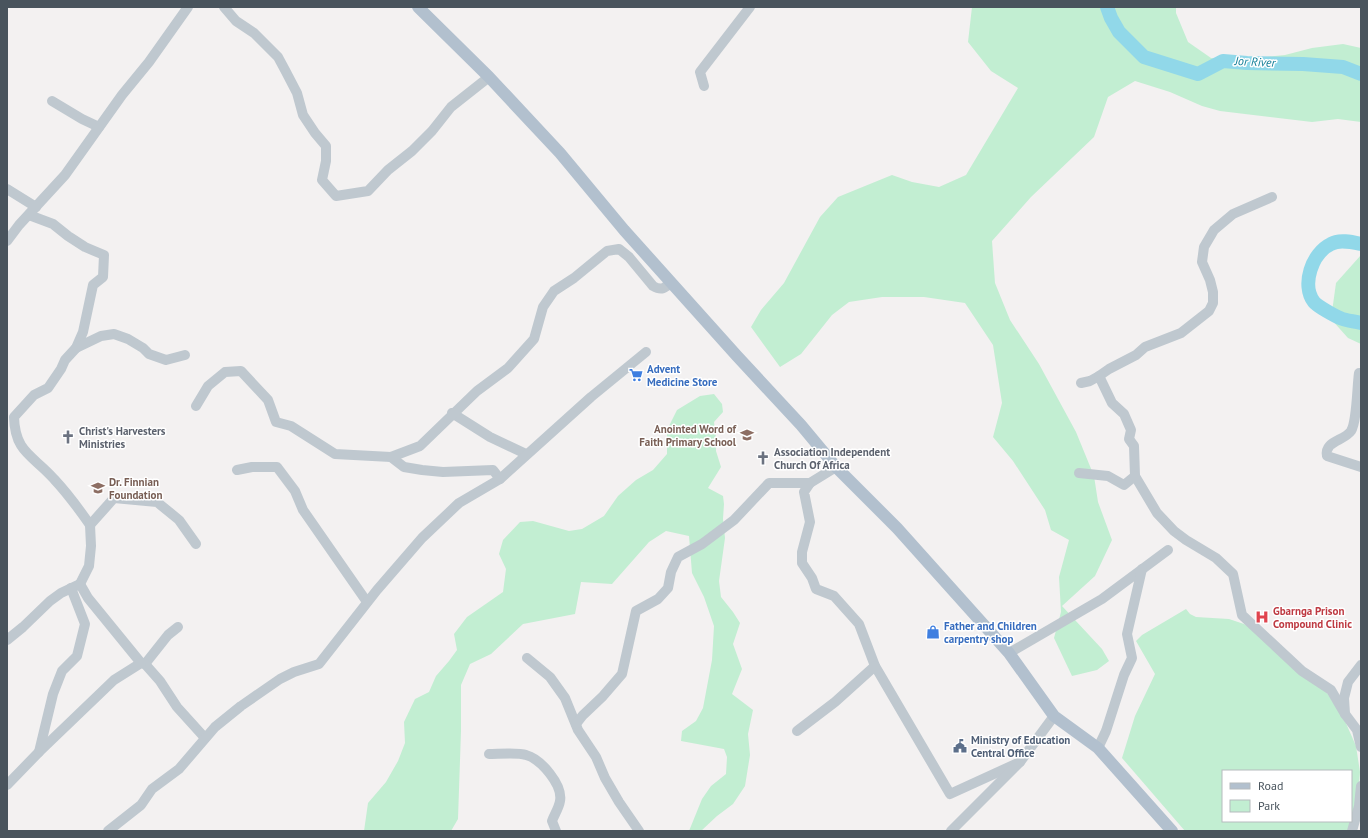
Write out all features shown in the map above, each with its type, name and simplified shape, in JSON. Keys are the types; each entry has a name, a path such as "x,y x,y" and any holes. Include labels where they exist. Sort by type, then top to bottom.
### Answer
{"main road":[{"path":"418,7 489,77 560,153 671,283 801,425 836,467 897,528 1009,653 1054,716 1098,748 1172,831"}],"street":[{"path":"7,241 19,225 65,175 122,95 149,62 188,7"},
{"path":"224,7 236,20 254,33 258,39 278,57 297,93 303,115 326,146 326,161 322,180 336,196 368,191 388,170 412,151 432,131 452,107 489,77"},
{"path":"704,86 700,72 750,7"},
{"path":"52,101 82,119 99,127"},
{"path":"7,189 36,206"},
{"path":"1081,383 1090,381 1099,376 1136,355 1145,347 1180,332 1209,310 1213,303 1213,292 1210,280 1202,262 1204,247 1214,230 1233,214 1272,197"},
{"path":"7,640 50,601 61,593 76,586 89,566 91,546 90,525 58,483 24,451 11,432 14,417 34,395 48,388 66,360 76,348 83,332 93,285 103,277 104,255 85,247 53,224 29,215"},
{"path":"196,406 208,386 225,372 241,371 268,400 276,422 291,426 335,454 391,457 420,446 477,390 508,368 534,339 543,306 554,291 574,278 607,251 619,249 629,257 653,286 658,289 671,283"},
{"path":"76,348 101,336 114,334 128,339 143,348 149,354 166,360 185,355"},
{"path":"108,831 141,805 152,789 179,769 215,727 241,706 280,679 294,672 319,664 367,602 422,538 459,503 500,478 591,397 646,352"},
{"path":"1359,373 1354,422 1351,431 1346,436 1334,441 1328,448 1327,456 1361,467"},
{"path":"1099,376 1112,403 1124,414 1131,430 1129,439 1134,446 1135,476 1158,513 1174,531 1216,558 1233,574 1242,615 1302,671 1331,690 1357,730 1361,747"},
{"path":"452,413 490,437 526,454"},
{"path":"391,457 404,467 443,472 493,470 500,478"},
{"path":"237,470 252,467 277,467 295,491 302,510 367,602"},
{"path":"836,467 810,483 804,492 810,522 802,552 802,563 812,578 816,589 834,596 859,624 875,666 950,794 1020,762"},
{"path":"1079,472 1108,476 1124,485 1135,476"},
{"path":"576,724 582,715 603,696 622,674 636,611 658,599 668,588 671,572 678,557 702,544 734,520 769,483 810,483"},
{"path":"90,525 114,498 158,502 179,520 196,544"},
{"path":"1009,653 1102,599 1168,550"},
{"path":"1098,748 1106,731 1124,675 1132,658 1128,634 1142,569"},
{"path":"76,586 168,692 178,707 205,738"},
{"path":"39,752 53,694 62,671 77,656 85,624 76,586"},
{"path":"7,785 114,680 143,663 168,635 178,627"},
{"path":"527,658 550,677 565,698 578,730 596,757 605,778 639,831"},
{"path":"1346,714 1344,698 1348,682 1361,665"},
{"path":"797,731 835,702 875,666"},
{"path":"951,831 1020,762 1054,716"},
{"path":"489,754 525,754 538,761 547,770 559,788 560,801 552,821 556,831"},
{"path":"1352,831 1359,806 1361,786"}],"green space":[{"path":"972,7 1176,7 1176,13 1188,42 1211,58 1236,60 1285,55 1312,48 1343,44 1361,48 1361,122 1338,119 1312,122 1220,111 1202,106 1170,92 1135,81 1108,97 1094,137 1031,197 992,241 995,283 1010,320 1039,364 1076,432 1094,476 1098,502 1112,540 1095,576 1062,606 1102,649 1109,661 1097,670 1072,676 1054,638 1061,612 1059,577 1069,540 1051,530 1045,510 1013,461 993,437 1002,403 993,345 965,303 924,297 882,297 849,302 832,315 801,354 780,367 751,327 761,310 784,283 820,217 838,197 892,175 912,182 939,187 966,175 1018,88 991,71 968,42"},
{"path":"1361,255 1361,344 1348,338 1331,319 1336,283"},
{"path":"714,394 722,404 723,412 714,422 716,451 721,467 708,488 723,496 725,538 719,581 721,597 740,623 733,644 742,669 732,694 753,710 748,734 750,755 745,786 733,804 701,831 689,831 702,799 711,786 726,774 727,757 724,749 681,741 682,731 696,721 703,708 712,660 714,626 704,597 692,573 689,536 666,531 649,542 612,584 581,582 575,614 523,624 491,654 470,664 461,685 458,819 451,831 364,831 368,803 386,782 398,761 405,743 404,722 415,699 429,692 436,676 457,650 454,634 467,617 503,592 506,569 499,554 503,540 520,522 533,521 569,531 582,529 604,516 618,496 636,480 653,470 667,454 667,430 677,410 700,396"},
{"path":"1186,609 1190,614 1196,617 1229,619 1244,624 1264,637 1322,685 1345,721 1356,746 1360,772 1357,808 1351,831 1185,831 1122,758 1135,716 1155,674 1136,641 1142,635"}],"waterway":[{"name":"Jor River","path":"1107,7 1119,32 1144,57 1198,74 1223,61 1343,67 1361,74"},
{"name":"Jor River","path":"1361,244 1346,241 1334,242 1324,248 1318,254 1310,270 1308,287 1314,302 1319,306 1342,319 1361,323"}],"place":[{"name":"Advent Medicine Store","path":"636,375"},
{"name":"Anointed Word of Faith Primary School","path":"747,435"},
{"name":"Christ's Harvesters Ministries","path":"68,437"},
{"name":"Association Independent Church Of Africa","path":"763,458"},
{"name":"Dr. Finnian Foundation","path":"98,488"},
{"name":"Gbarnga Prison Compound Clinic","path":"1262,617"},
{"name":"Father and Children carpentry shop","path":"933,632"},
{"name":"Ministry of Education Central Office","path":"960,746"}]}
